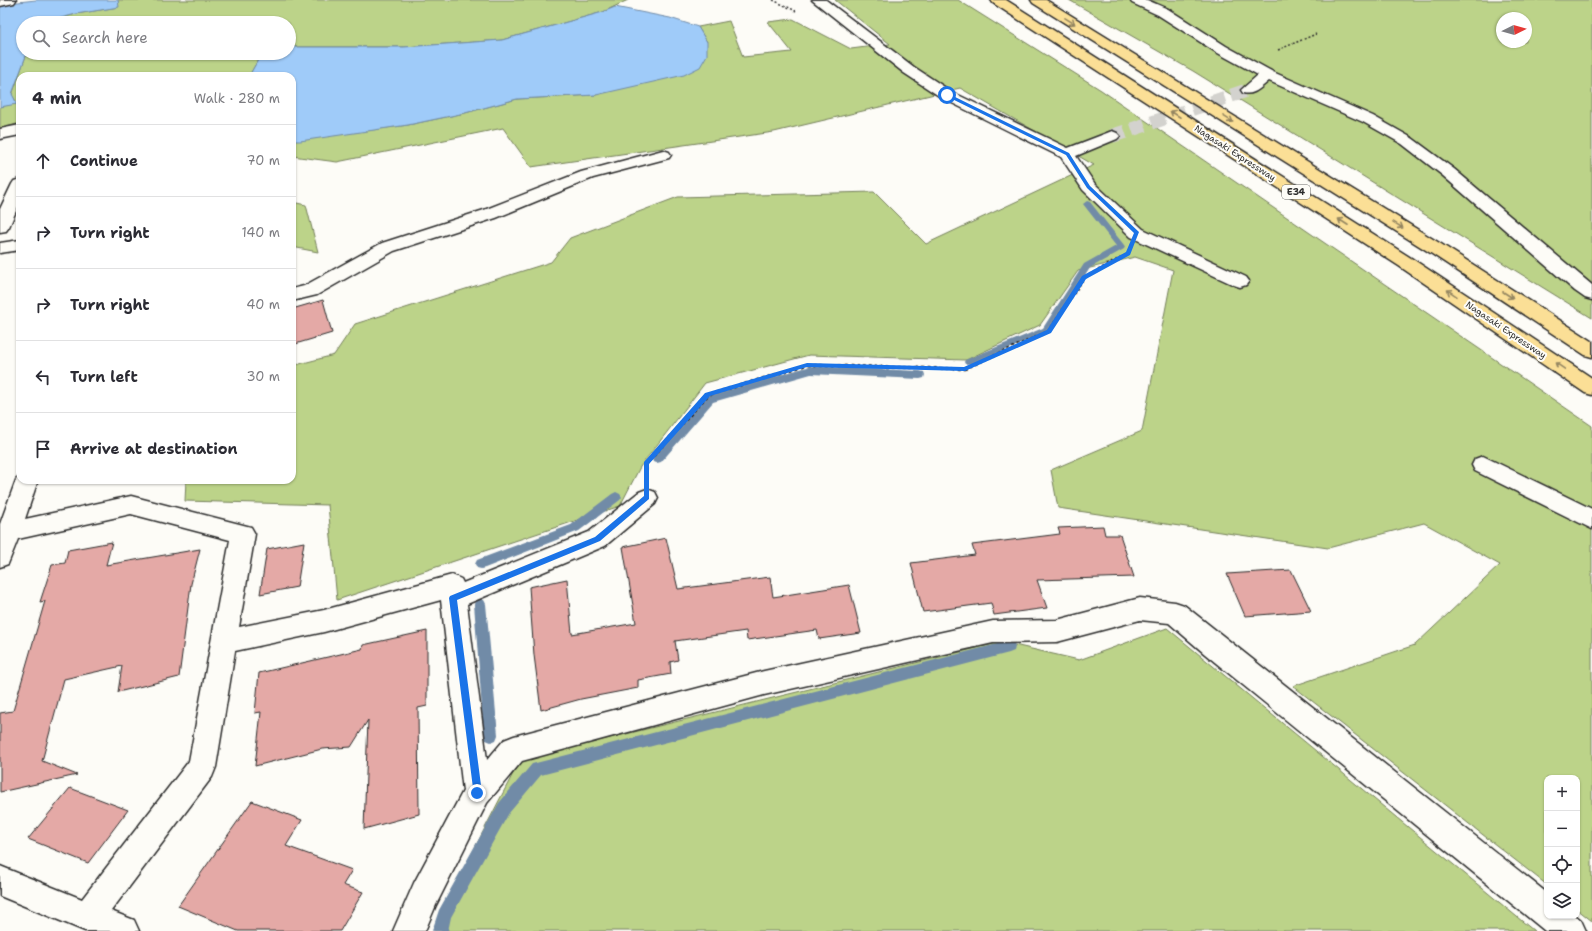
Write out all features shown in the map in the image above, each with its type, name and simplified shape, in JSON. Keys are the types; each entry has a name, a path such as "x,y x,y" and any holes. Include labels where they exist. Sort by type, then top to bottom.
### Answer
{"highway":[{"name":"Nagasaki Expressway","path":"997,0 1405,262 1592,388"},
{"name":"E34","path":"1037,0 1435,248 1592,350"}],"street":[{"path":"0,2 10,0"},
{"path":"818,0 909,70 947,95 1067,154 1089,187 1137,232 1240,280"},
{"path":"1136,0 1162,12 1221,49 1268,75 1368,119 1407,140 1448,172 1592,294"},
{"path":"1248,90 1268,75"},
{"path":"0,134 16,131"},
{"path":"1067,154 1112,136"},
{"path":"296,294 310,291 388,247 490,214 587,175 662,155"},
{"path":"0,227 16,193"},
{"path":"0,248 16,246"},
{"path":"1484,465 1592,520"},
{"path":"0,557 26,484"},
{"path":"453,598 597,539 647,498"},
{"path":"8,532 131,505 243,534 202,767 88,916"},
{"path":"224,642 324,622 452,586 477,793"},
{"path":"409,931 425,894 477,793 514,750 764,683 993,632 1057,631 1140,609 1175,613 1214,646 1544,911"},
{"path":"0,881 123,931"},
{"path":"1555,919 1570,931"}],"path":[{"path":"1268,75 1266,61 1271,53 1316,34"},
{"path":"647,498 646,464 708,395 807,365 965,369 1049,331 1084,278 1129,253 1137,232"}],"green space":[{"path":"118,0 628,0 603,12 502,40 404,47 296,47 296,16 68,16 118,7"},
{"path":"835,0 958,0 1101,90 1592,426 1592,921 1580,911 1580,775 1544,775 1544,883 1293,686 1415,645 1500,565 1424,523 1328,548 1058,508 1051,470 1142,431 1173,270 1135,257 1078,271 1040,325 966,360 809,355 705,383 640,467 620,506 337,600 328,505 185,501 186,484 296,484 296,365 334,355 355,324 551,262 570,238 678,197 874,192 926,244 1094,165 960,88 774,132 531,167 503,128 337,162 296,157 296,140 408,125 465,113 517,99 596,95 707,42 698,27 729,21 743,57 792,52 768,22 793,19 851,49 890,44"},
{"path":"1069,0 1592,0 1592,318 1193,71"},
{"path":"24,60 258,60 251,72 20,72"},
{"path":"16,84 16,101 12,95"},
{"path":"16,103 16,124 0,129 0,107"},
{"path":"296,203 306,205 318,252 296,248"},
{"path":"1167,628 1534,931 434,931 438,919 520,760 1001,642 1079,660"}],"water":[{"path":"36,0 118,0 119,7 68,16 16,16 16,60 24,60 20,72 16,72 16,83 12,94 16,104 0,107 0,4"},
{"path":"615,7 670,18 698,27 707,42 707,55 700,67 684,75 596,95 517,99 465,113 408,125 300,141 296,141 296,72 251,72 258,60 296,60 296,47 404,47 502,40 603,12"}],"building":[{"path":"323,300 332,333 296,344 296,308"},
{"path":"1103,526 1105,535 1120,535 1134,577 1037,580 1047,608 994,615 991,603 923,612 911,563 975,555 972,545 1060,534 1058,528"},
{"path":"666,538 678,589 770,577 773,597 849,585 861,633 819,639 817,630 747,640 746,631 675,641 678,660 670,662 671,674 638,680 638,688 581,699 541,710 534,655 529,587 567,579 572,634 636,623 623,547"},
{"path":"112,542 106,565 200,549 191,584 179,677 118,692 122,666 64,679 42,761 77,775 0,792 0,713 13,711 45,601 40,602 52,565 65,563 68,550"},
{"path":"304,542 297,587 260,594 267,549"},
{"path":"1291,570 1311,611 1245,616 1227,574"},
{"path":"427,631 427,706 418,708 419,814 364,829 368,720 351,747 322,749 255,766 261,712 255,713 259,673 362,649 363,645"},
{"path":"70,788 128,810 88,863 28,839"},
{"path":"252,801 302,820 286,846 352,870 343,885 363,892 340,931 238,931 178,906"}],"waterway":[{"path":"969,362 1046,330 1087,266 1121,247 1087,204"},
{"path":"657,459 709,399 811,370 920,375"},
{"path":"481,564 575,528 616,497"},
{"path":"480,604 491,735"},
{"path":"440,931 444,915 504,808 537,769 1009,647"}],"tunnel":[{"path":"1112,136 1248,90"}],"route":[{"path":"477,793 453,598 597,539 647,498 646,464 708,395 807,365 965,369 1049,331 1084,278 1129,253 1137,232 1089,187 1067,154 947,95"}]}
